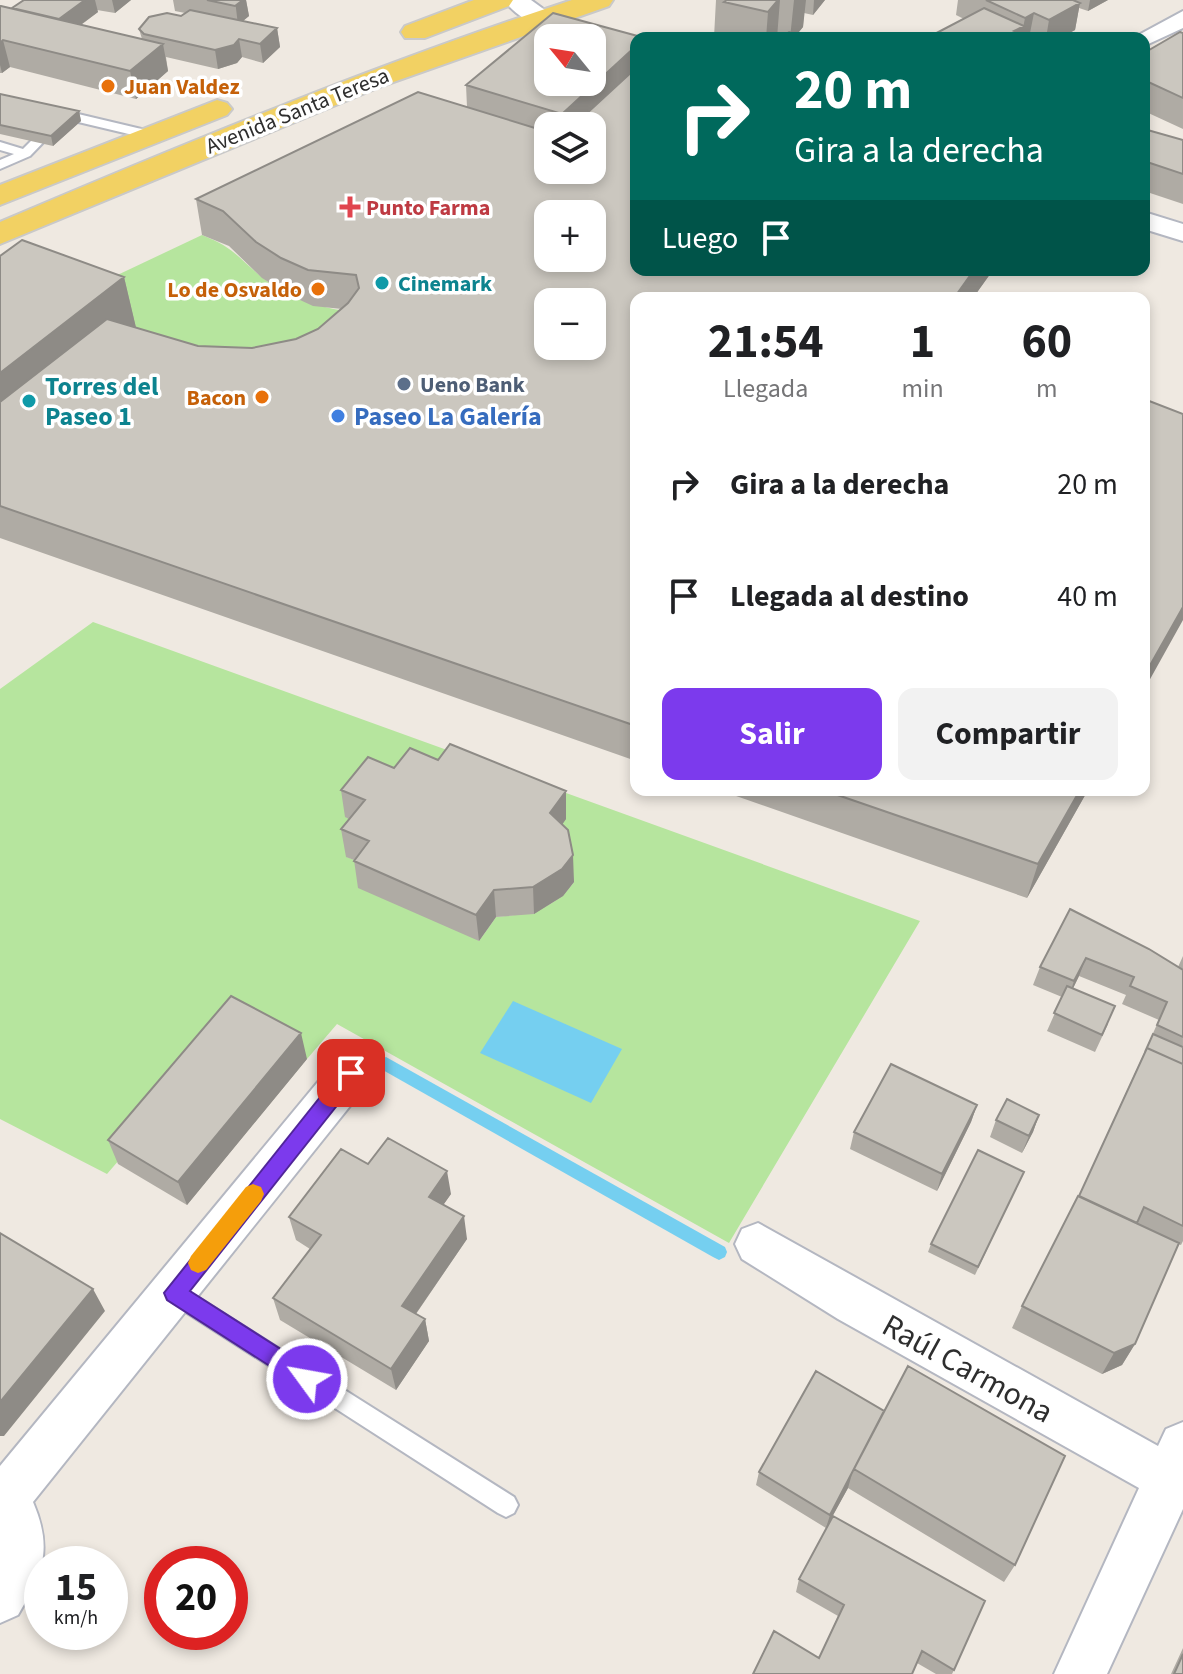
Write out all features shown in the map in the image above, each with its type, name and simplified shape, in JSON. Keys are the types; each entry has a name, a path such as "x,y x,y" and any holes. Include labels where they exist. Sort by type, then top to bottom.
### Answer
{"main road":[{"name":"Avenida Santa Teresa","path":"389,43 499,0"},
{"name":"Avenida Santa Teresa","path":"0,234 268,121 541,18 599,0"},
{"name":"Avenida Santa Teresa","path":"0,196 240,100"}],"street":[{"path":"516,0 541,18 630,50"},
{"path":"1150,36 1183,18"},
{"path":"1150,222 1183,233"},
{"path":"0,1597 19,1567 19,1527 3,1498 175,1293 351,1073"},
{"name":"Raúl Carmona","path":"758,1244 854,1304 1108,1447 1178,1468"},
{"path":"1080,1674 1178,1468"}],"lane":[{"path":"39,109 150,135"},
{"path":"0,165 26,153 65,115"},
{"path":"0,146 26,153"},
{"path":"26,153 31,168 29,184"},
{"path":"175,1293 506,1505"}],"green space":[{"path":"202,235 229,249 282,291 312,304 345,311 258,384 54,305"},
{"path":"93,622 920,921 729,1243 337,1024 307,1059 238,1022 107,1174 0,1119 0,689","holes":["346,817 574,882 549,905 496,917 479,941 374,868 347,857 369,828"]}],"water":[{"path":"513,1001 622,1049 591,1103 480,1053"}],"building":[{"path":"24,0 85,0 59,19 12,8"},
{"path":"207,0 243,0 235,6"},
{"path":"778,0 768,12 724,2"},
{"path":"986,0 1073,0 1080,3 1049,20 1034,13 1025,18"},
{"path":"0,6 163,44 130,71 3,40 0,43"},
{"path":"984,8 1024,26 1014,31 1016,32 938,32"},
{"path":"190,10 277,28 260,44 239,39 234,45 215,50 144,34 139,29 149,17 167,13 181,16"},
{"path":"553,13 593,24 540,24"},
{"path":"606,27 630,34 630,52 606,74"},
{"path":"534,29 534,96 582,96 564,112 555,112 466,85"},
{"path":"1183,33 1183,98 1150,83 1150,50"},
{"name":"Paseo La Galería","path":"630,74 630,276 970,276 958,292 630,292 630,724 0,506 0,402 107,319 198,346 252,348 296,339 318,329 348,303 359,288 356,275 308,270 281,258 256,242 223,211 196,199 418,92 534,128 534,184 606,184 606,112 588,112"},
{"path":"0,94 79,111 51,136 0,125"},
{"path":"1150,131 1183,140 1183,174 1150,163"},
{"path":"22,240 124,277 0,373 0,256"},
{"path":"1150,401 1183,414 1183,607 1150,665"},
{"path":"450,744 566,791 550,813 568,830 573,855 562,869 533,887 494,890 476,915 354,861 369,841 341,829 365,800 341,790 368,757 394,768 410,748 438,760"},
{"path":"840,796 1077,796 1038,864"},
{"path":"1070,909 1183,970 1183,1037 1157,1025 1167,1002 1130,986 1134,977 1086,958 1074,981 1040,967"},
{"path":"1067,986 1115,1006 1102,1035 1054,1013"},
{"path":"231,996 301,1033 178,1182 108,1140"},
{"path":"1153,1034 1183,1047 1183,1064 1147,1048 1145,1052"},
{"path":"1147,1048 1183,1064 1183,1226 1144,1207 1137,1223 1079,1196"},
{"path":"891,1064 977,1105 942,1174 854,1132"},
{"path":"1007,1099 1039,1115 1029,1136 996,1120"},
{"path":"388,1138 447,1171 429,1197 464,1216 402,1306 425,1319 391,1369 273,1298 321,1235 289,1217 341,1149 368,1164"},
{"path":"978,1150 1024,1172 978,1267 931,1244"},
{"path":"1078,1196 1179,1243 1135,1344 1114,1353 1022,1306"},
{"path":"0,1233 93,1289 0,1402"},
{"path":"908,1366 1065,1456 1015,1565 854,1469"},
{"path":"816,1371 884,1411 830,1515 759,1472"},
{"path":"833,1516 985,1601 954,1670 922,1651 912,1674 753,1674 774,1631 819,1658 844,1605 799,1579"},
{"path":"1183,1654 1183,1674 1174,1674"}],"waterway":[{"path":"386,1064 719,1252"}],"slow traffic":[{"path":"198,1263 253,1194"}],"place":[{"name":"Juan Valdez","path":"108,86"},
{"name":"Punto Farma","path":"350,207"},
{"name":"Cinemark","path":"382,283"},
{"name":"Lo de Osvaldo","path":"318,289"},
{"name":"Ueno Bank","path":"404,384"},
{"name":"Bacon","path":"262,397"},
{"name":"Torres del Paseo 1","path":"29,401"},
{"name":"Paseo La Galería","path":"338,416"}],"route":[{"path":"307,1379 175,1293 351,1073"}]}
